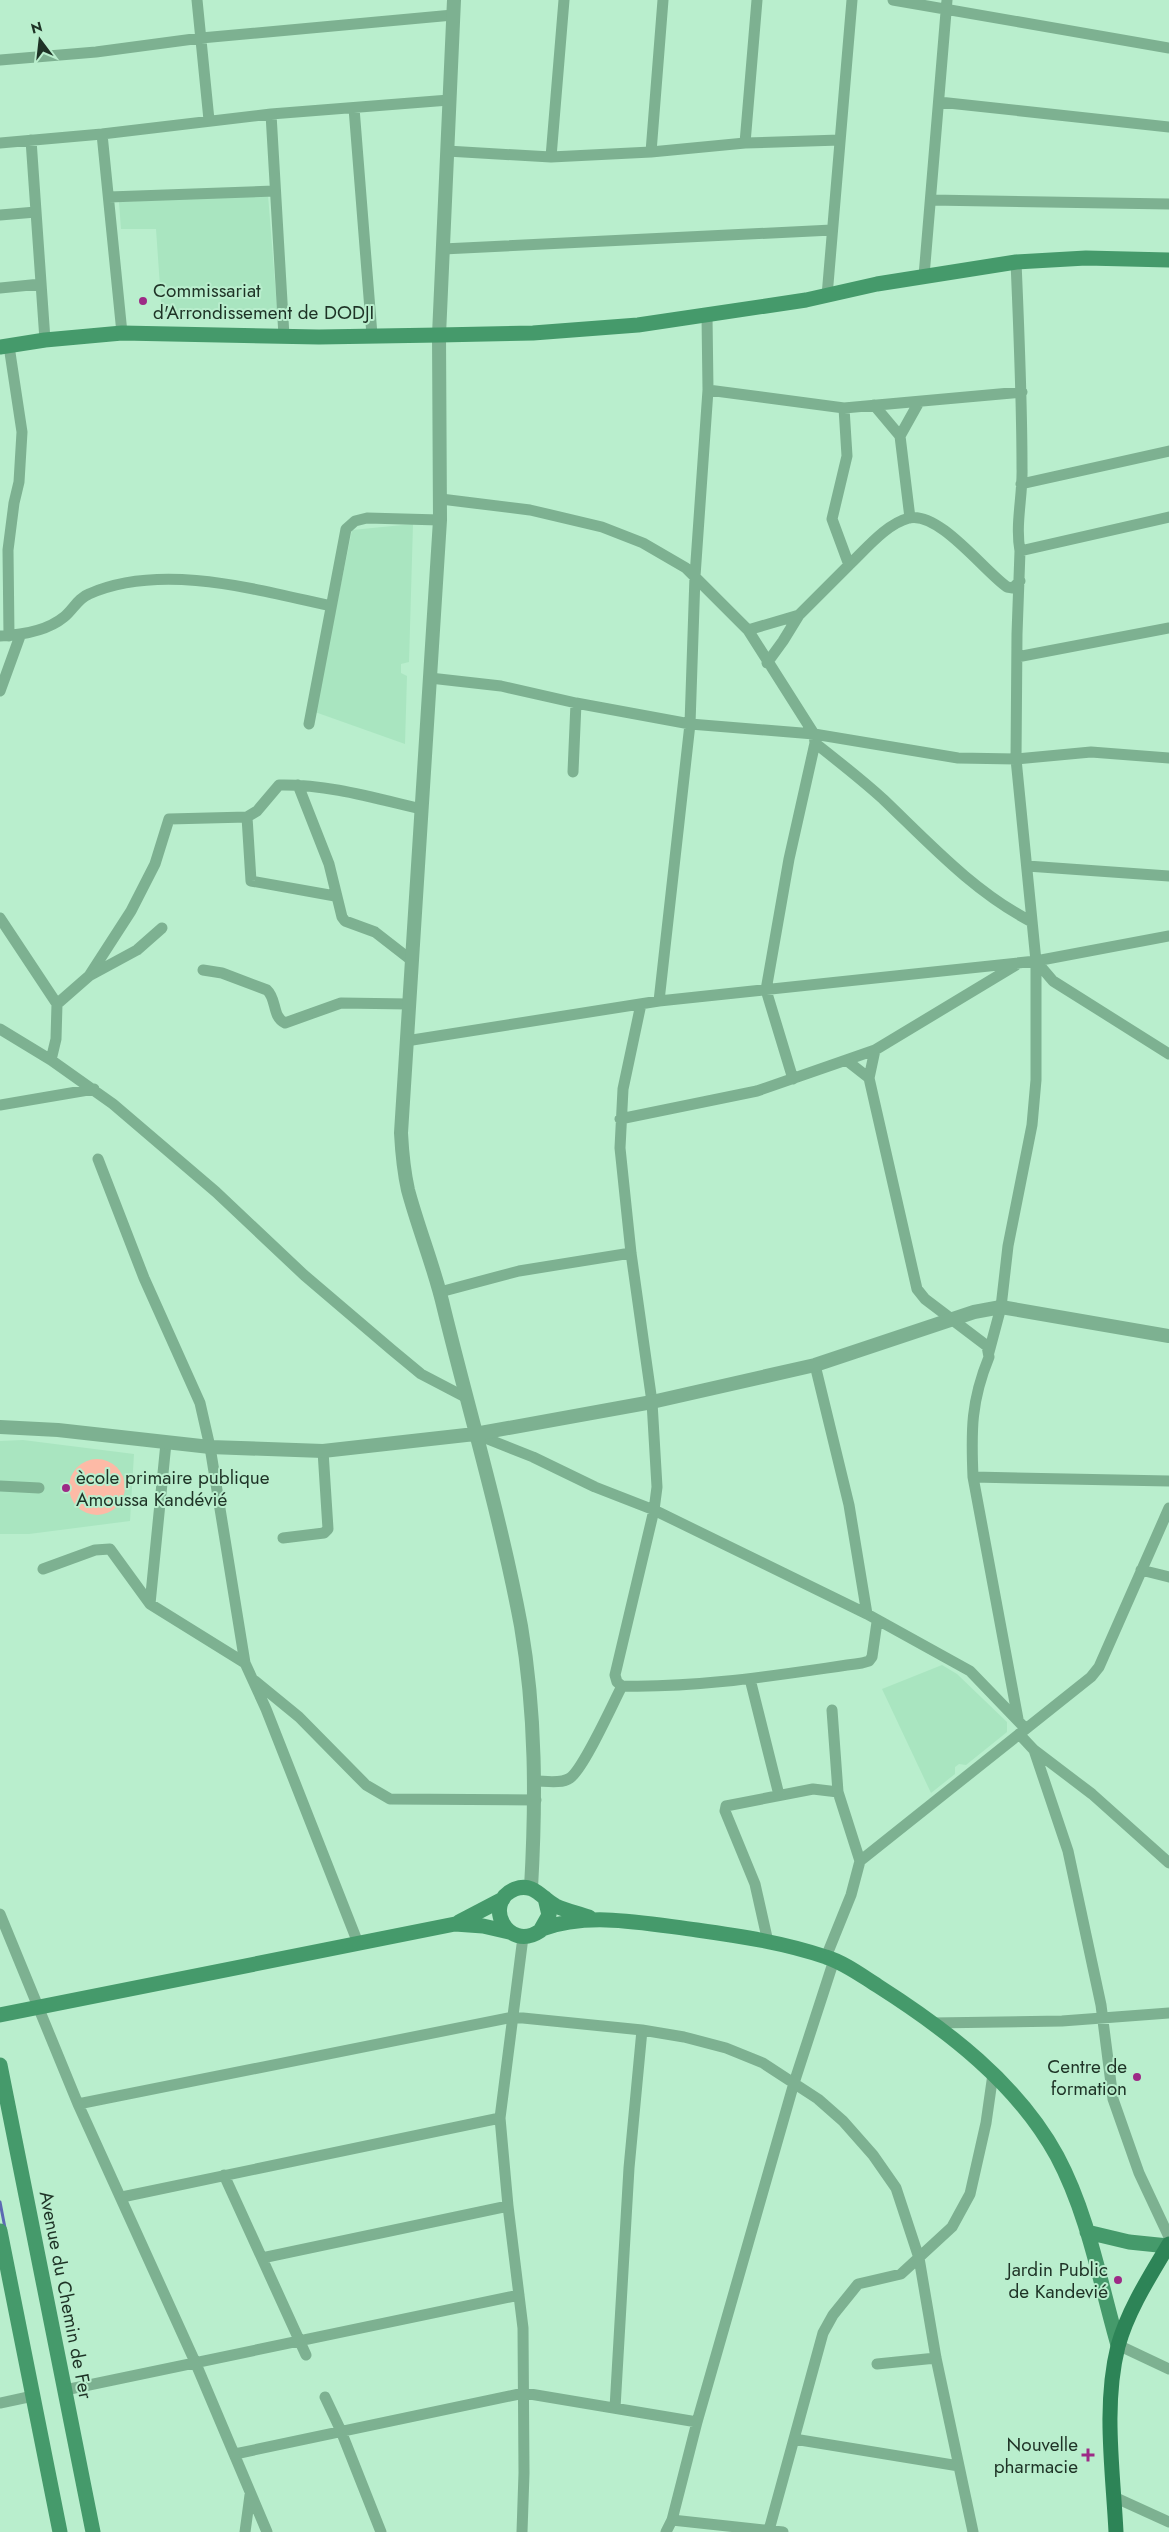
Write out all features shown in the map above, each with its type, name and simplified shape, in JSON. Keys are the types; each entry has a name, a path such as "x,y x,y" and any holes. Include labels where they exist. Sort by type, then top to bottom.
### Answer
{"main road":[{"path":"4,346 122,333 284,336 438,335 532,333 619,327 707,316 827,296 924,276 1016,262 1086,258 1169,260"},
{"path":"455,1924 504,1899 517,1889 531,1888 560,1908 600,1920"},
{"path":"542,1929 549,1912 545,1898"},
{"path":"504,1899 500,1916 516,1934"},
{"path":"0,2015 455,1924 483,1926 516,1934 535,1934 542,1929 568,1921 600,1920 720,1933 768,1942 830,1959 903,2002 933,2023 993,2074 1032,2118 1056,2155 1078,2202 1118,2345"},
{"name":"Avenue du Chemin de Fer","path":"0,2065 93,2532"},
{"path":"0,2231 60,2532"},
{"path":"1087,2232 1129,2242 1169,2242 1130,2314 1118,2345 1111,2396 1116,2532"}],"street":[{"path":"197,0 209,120"},
{"path":"454,0 438,335 441,499 401,1108 403,1159 414,1213 440,1292 465,1397 499,1520 521,1628 534,1743 536,1800 531,1888"},
{"path":"551,157 564,0"},
{"path":"651,152 662,0"},
{"path":"745,143 757,0"},
{"path":"827,296 852,0"},
{"path":"893,0 947,5 1169,48"},
{"path":"924,276 947,5"},
{"path":"0,60 96,52 201,38 453,15"},
{"path":"0,143 102,134 271,114 449,100"},
{"path":"939,102 1169,127"},
{"path":"354,108 372,334"},
{"path":"271,114 274,191 284,336"},
{"path":"102,134 122,333"},
{"path":"31,140 45,340"},
{"path":"447,152 551,157 651,152 745,143 840,140"},
{"path":"109,197 274,191"},
{"path":"931,200 1169,204"},
{"path":"0,215 36,212"},
{"path":"443,249 832,230"},
{"path":"1016,262 1022,392 1021,484 1018,538 1020,581 1016,759 1036,961 1034,1104 1018,1204 1005,1264 1001,1307 989,1358 975,1393 971,1437 973,1477 1021,1727"},
{"path":"0,288 41,284"},
{"path":"659,1001 690,724 695,576 708,390 707,316"},
{"path":"0,691 10,636 8,550 19,482 22,432 4,346"},
{"path":"708,390 844,408 1022,392"},
{"path":"900,436 919,402"},
{"path":"874,405 900,436 910,518"},
{"path":"844,408 846,456 832,519 850,565"},
{"path":"1021,484 1169,451"},
{"path":"441,499 530,510 602,527 643,543 686,568 748,630 815,739 944,859 1008,910 1032,922"},
{"path":"1020,551 1169,516"},
{"path":"309,724 346,529 355,521 367,518 440,520"},
{"path":"767,663 783,642 799,615 878,537 910,518 924,520 942,530 971,553 1007,587 1013,588 1020,581"},
{"path":"10,636 52,624 65,617 89,593 150,580 229,584 331,606"},
{"path":"748,630 799,615"},
{"path":"1017,658 1169,628"},
{"path":"430,678 501,686 576,703 690,724 958,758 1016,759 1091,752 1169,758"},
{"path":"573,772 576,703"},
{"path":"793,1080 766,990 789,859 815,739"},
{"path":"89,976 148,882 161,849 169,819 247,817 257,811 279,785 298,785 348,792 420,809"},
{"path":"298,785 329,864 339,912 345,921 375,932 410,960"},
{"path":"247,817 251,881 335,896"},
{"path":"1026,866 1169,876"},
{"path":"0,918 57,1004 57,1034 51,1060"},
{"path":"57,1004 89,976 137,950 162,928"},
{"path":"406,1041 659,1001 1017,964 1169,936"},
{"path":"1036,961 1053,981 1169,1054"},
{"path":"620,1119 757,1091 875,1050 1017,964"},
{"path":"203,970 222,973 266,990 271,994 277,1016 285,1023 341,1003 409,1004"},
{"path":"641,1004 623,1089 620,1148 631,1254 652,1402 657,1487 654,1510 615,1676 617,1682 622,1686 664,1686 750,1679 869,1661 872,1657 877,1622"},
{"path":"0,1029 94,1089 216,1192 304,1275 392,1350 421,1374 465,1397"},
{"path":"875,1050 869,1078 917,1289 925,1299 987,1346 989,1352"},
{"path":"846,1060 869,1078"},
{"path":"0,1105 94,1089"},
{"path":"98,1158 144,1278 200,1404 210,1447 245,1663 254,1680 358,1943"},
{"path":"440,1292 519,1271 631,1254"},
{"path":"0,1427 58,1430 210,1447 323,1451 475,1434 652,1402 815,1365 953,1320 1001,1307 1169,1336"},
{"path":"815,1365 849,1505 867,1614"},
{"path":"475,1434 532,1457 595,1487 654,1510 867,1614 877,1622 970,1671 1021,1727 1034,1750 1068,1851 1103,2018 1113,2099 1139,2173 1169,2242"},
{"path":"150,1604 166,1443"},
{"path":"283,1538 324,1534 328,1530 323,1451"},
{"path":"973,1477 1169,1481"},
{"path":"0,1486 39,1488"},
{"path":"860,1861 1021,1727 1091,1677 1099,1667 1169,1508"},
{"path":"43,1569 95,1550 110,1549 150,1604 245,1663"},
{"path":"1141,1570 1169,1577"},
{"path":"750,1679 779,1795"},
{"path":"254,1680 299,1717 366,1785 378,1794 390,1798 536,1800"},
{"path":"535,1781 563,1781 575,1773 586,1757 622,1686"},
{"path":"666,2532 672,2520 697,2422 860,1861 838,1792 832,1710"},
{"path":"1034,1750 1092,1794 1169,1864"},
{"path":"768,1942 756,1884 725,1811 726,1806 813,1789 838,1792"},
{"path":"0,1914 78,2104 122,2197 196,2364 267,2532"},
{"path":"516,1934 513,2017 500,2118 508,2206 523,2328 522,2532"},
{"path":"933,2023 1062,2022 1169,2013"},
{"path":"78,2104 513,2017 642,2030 684,2037 726,2048 763,2063 818,2099 843,2121 873,2156 896,2188 919,2258 936,2358 974,2532"},
{"path":"615,2408 629,2168 642,2030"},
{"path":"769,2530 823,2333 833,2315 858,2284 901,2274 952,2227 970,2194 986,2124 993,2074"},
{"path":"122,2197 500,2118"},
{"path":"224,2175 306,2355"},
{"path":"262,2258 508,2206"},
{"path":"65,2390 519,2295"},
{"path":"1118,2345 1169,2369"},
{"path":"878,2364 936,2358"},
{"path":"235,2454 524,2393 697,2422"},
{"path":"0,2403 33,2396"},
{"path":"325,2397 341,2431 381,2532"},
{"path":"794,2439 959,2466"},
{"path":"245,2532 250,2493"},
{"path":"1114,2497 1169,2522"},
{"path":"672,2520 783,2532"}],"shaded area":[{"path":"268,195 278,320 162,315 156,229 121,229 119,202"},
{"path":"413,524 409,662 401,664 401,673 407,676 405,744 315,712 352,530"},
{"name":"ècole primaire publique Amoussa Kandévié","path":"23,1440 134,1454 130,1521 29,1534 0,1534 0,1441"},
{"path":"91,1459 103,1459 117,1467 125,1481 123,1498 117,1507 103,1515 91,1515 81,1510 74,1503 69,1493 69,1481 74,1471 81,1464"},
{"path":"942,1665 957,1674 1007,1722 1007,1732 966,1765 959,1764 955,1767 955,1774 931,1793 882,1689"}],"waterway":[{"path":"0,2202 5,2228"}],"place":[{"name":"Commissariat d'Arrondissement de DODJI","path":"143,301"},
{"name":"ècole primaire publique Amoussa Kandévié","path":"66,1488"},
{"name":"Centre de formation","path":"1137,2077"},
{"name":"Jardin Public de Kandevié","path":"1118,2280"},
{"name":"Nouvelle pharmacie","path":"1088,2455"}]}
